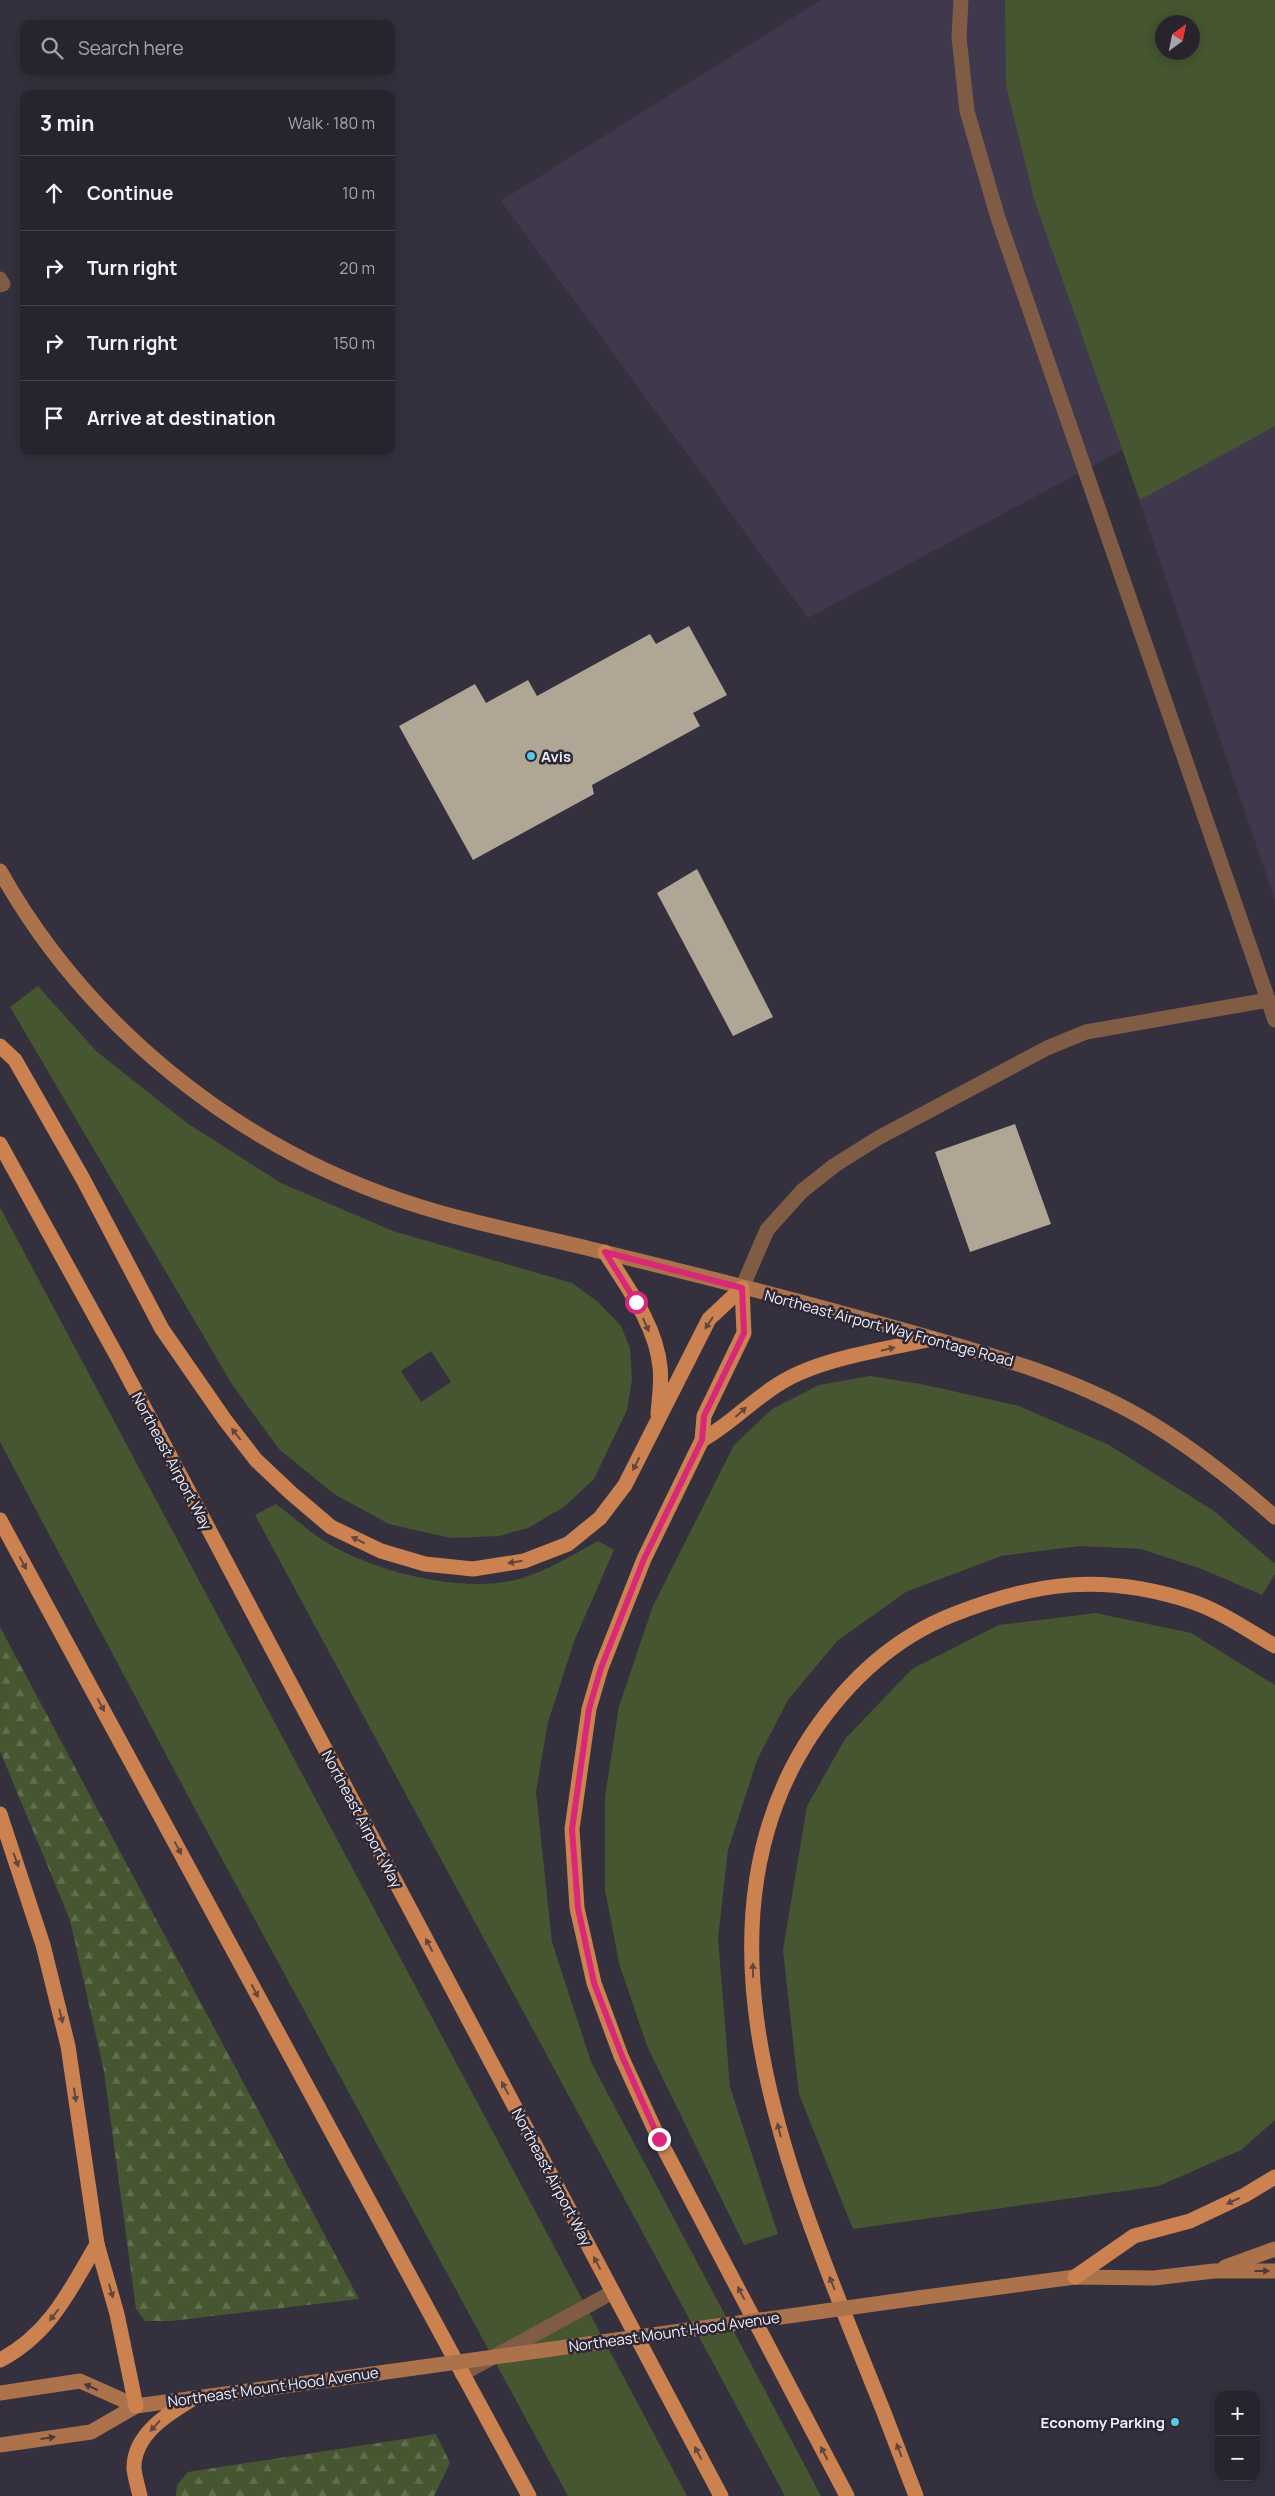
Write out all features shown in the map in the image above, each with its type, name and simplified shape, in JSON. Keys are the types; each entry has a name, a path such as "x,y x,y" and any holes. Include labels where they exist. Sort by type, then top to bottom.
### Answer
{"main road":[{"path":"0,1046 15,1060 83,1179 162,1329 225,1420 256,1460 331,1527 381,1551 425,1564 473,1568 524,1561 568,1544 600,1518 625,1485 710,1319 742,1288"},
{"name":"Northeast Airport Way","path":"0,1144 118,1358 721,2496"},
{"path":"605,1252 636,1302 657,1350 661,1369 658,1421"},
{"path":"742,1288 744,1333 704,1416 702,1440 644,1559 601,1668 589,1709 572,1829 578,1908 594,1983 622,2056 659,2139 847,2496"},
{"path":"702,1440 722,1429 750,1404 783,1381 823,1364 932,1339"},
{"path":"0,1520 528,2496"},
{"path":"916,2496 812,2233 782,2144 768,2090 758,2033 753,1971 755,1901 765,1842 792,1769 830,1707 858,1678 897,1644 936,1621 996,1598 1044,1587 1092,1582 1147,1591 1195,1603 1234,1622 1275,1646"},
{"path":"0,1814 43,1945 68,2046 97,2244 117,2314 136,2406"},
{"path":"1075,2277 1134,2236 1190,2221 1245,2195 1275,2177"},
{"path":"0,2360 41,2331 57,2312 97,2244"},
{"path":"140,2496 134,2468 141,2444 152,2428 167,2414 194,2398"}],"street":[{"name":"Northeast Airport Way Frontage Road","path":"0,871 21,910 45,943 99,1007 134,1040 186,1084 221,1111 270,1142 331,1172 400,1200 474,1222 605,1252 932,1339 1005,1359 1069,1382 1139,1416 1203,1458 1275,1517"},
{"name":"Northeast Mount Hood Avenue","path":"1214,2271 1275,2249"},
{"name":"Northeast Mount Hood Avenue","path":"0,2445 91,2432 136,2406 918,2298 1075,2277 1154,2278 1214,2271 1275,2271"},
{"path":"0,2393 80,2382 136,2406"}],"lane":[{"path":"962,0 959,37 967,111 998,218 1275,1020"},
{"path":"0,279 3,284 0,285"},
{"path":"742,1288 767,1230 796,1197 835,1165 878,1138 1047,1048 1086,1032 1268,1000"},
{"path":"462,2374 613,2292"}],"shaded area":[{"path":"821,0 1275,0 1275,900 1122,450 808,618 501,201"}],"green space":[{"path":"1005,0 1275,0 1275,426 1140,500 1034,199 1006,85"},
{"path":"38,986 96,1051 187,1123 281,1183 393,1231 572,1283 597,1301 621,1326 630,1348 632,1379 627,1410 594,1479 564,1507 528,1528 499,1536 450,1538 389,1524 334,1494 279,1449 233,1386 10,1007","holes":["431,1351 451,1382 421,1402 401,1371"]},
{"path":"0,1207 687,2496 568,2496 203,1824 0,1442"},
{"path":"870,1376 921,1384 1019,1406 1109,1445 1214,1511 1275,1564 1275,1574 1262,1595 1202,1569 1141,1549 1080,1546 1001,1556 906,1592 837,1641 788,1700 757,1760 728,1850 718,1938 730,2087 778,2234 744,2245 647,2046 619,1963 605,1890 605,1797 619,1706 653,1606 734,1445 772,1409 819,1385"},
{"path":"276,1504 315,1535 341,1551 391,1570 446,1582 499,1583 522,1578 552,1566 598,1541 614,1550 575,1639 548,1722 536,1792 552,1942 591,2062 821,2496 785,2496 255,1515"},
{"path":"1096,1613 1191,1633 1275,1685 1275,2120 1241,2150 1159,2186 853,2229 799,2094 783,1950 807,1806 845,1739 912,1669 999,1625"},
{"path":"0,1627 359,2299 171,2321 145,2321 136,2309 104,2071 70,1920 0,1751"},
{"path":"436,2434 450,2463 434,2496 176,2496 177,2485 188,2472"}],"building":[{"name":"Avis","path":"689,626 727,695 693,713 700,726 592,785 594,794 473,860 399,726 475,684 486,703 528,680 537,696 650,634 656,644"},
{"path":"697,869 773,1017 733,1036 657,893"},
{"path":"1015,1124 1051,1224 970,1252 935,1152"}],"place":[{"name":"Avis","path":"531,756"},
{"name":"Economy Parking","path":"1175,2422"}],"route":[{"path":"636,1302 605,1252 742,1288 744,1333 704,1416 702,1440 644,1559 601,1668 589,1709 578,1772 572,1829 578,1908 594,1983 622,2056 659,2139"}]}
